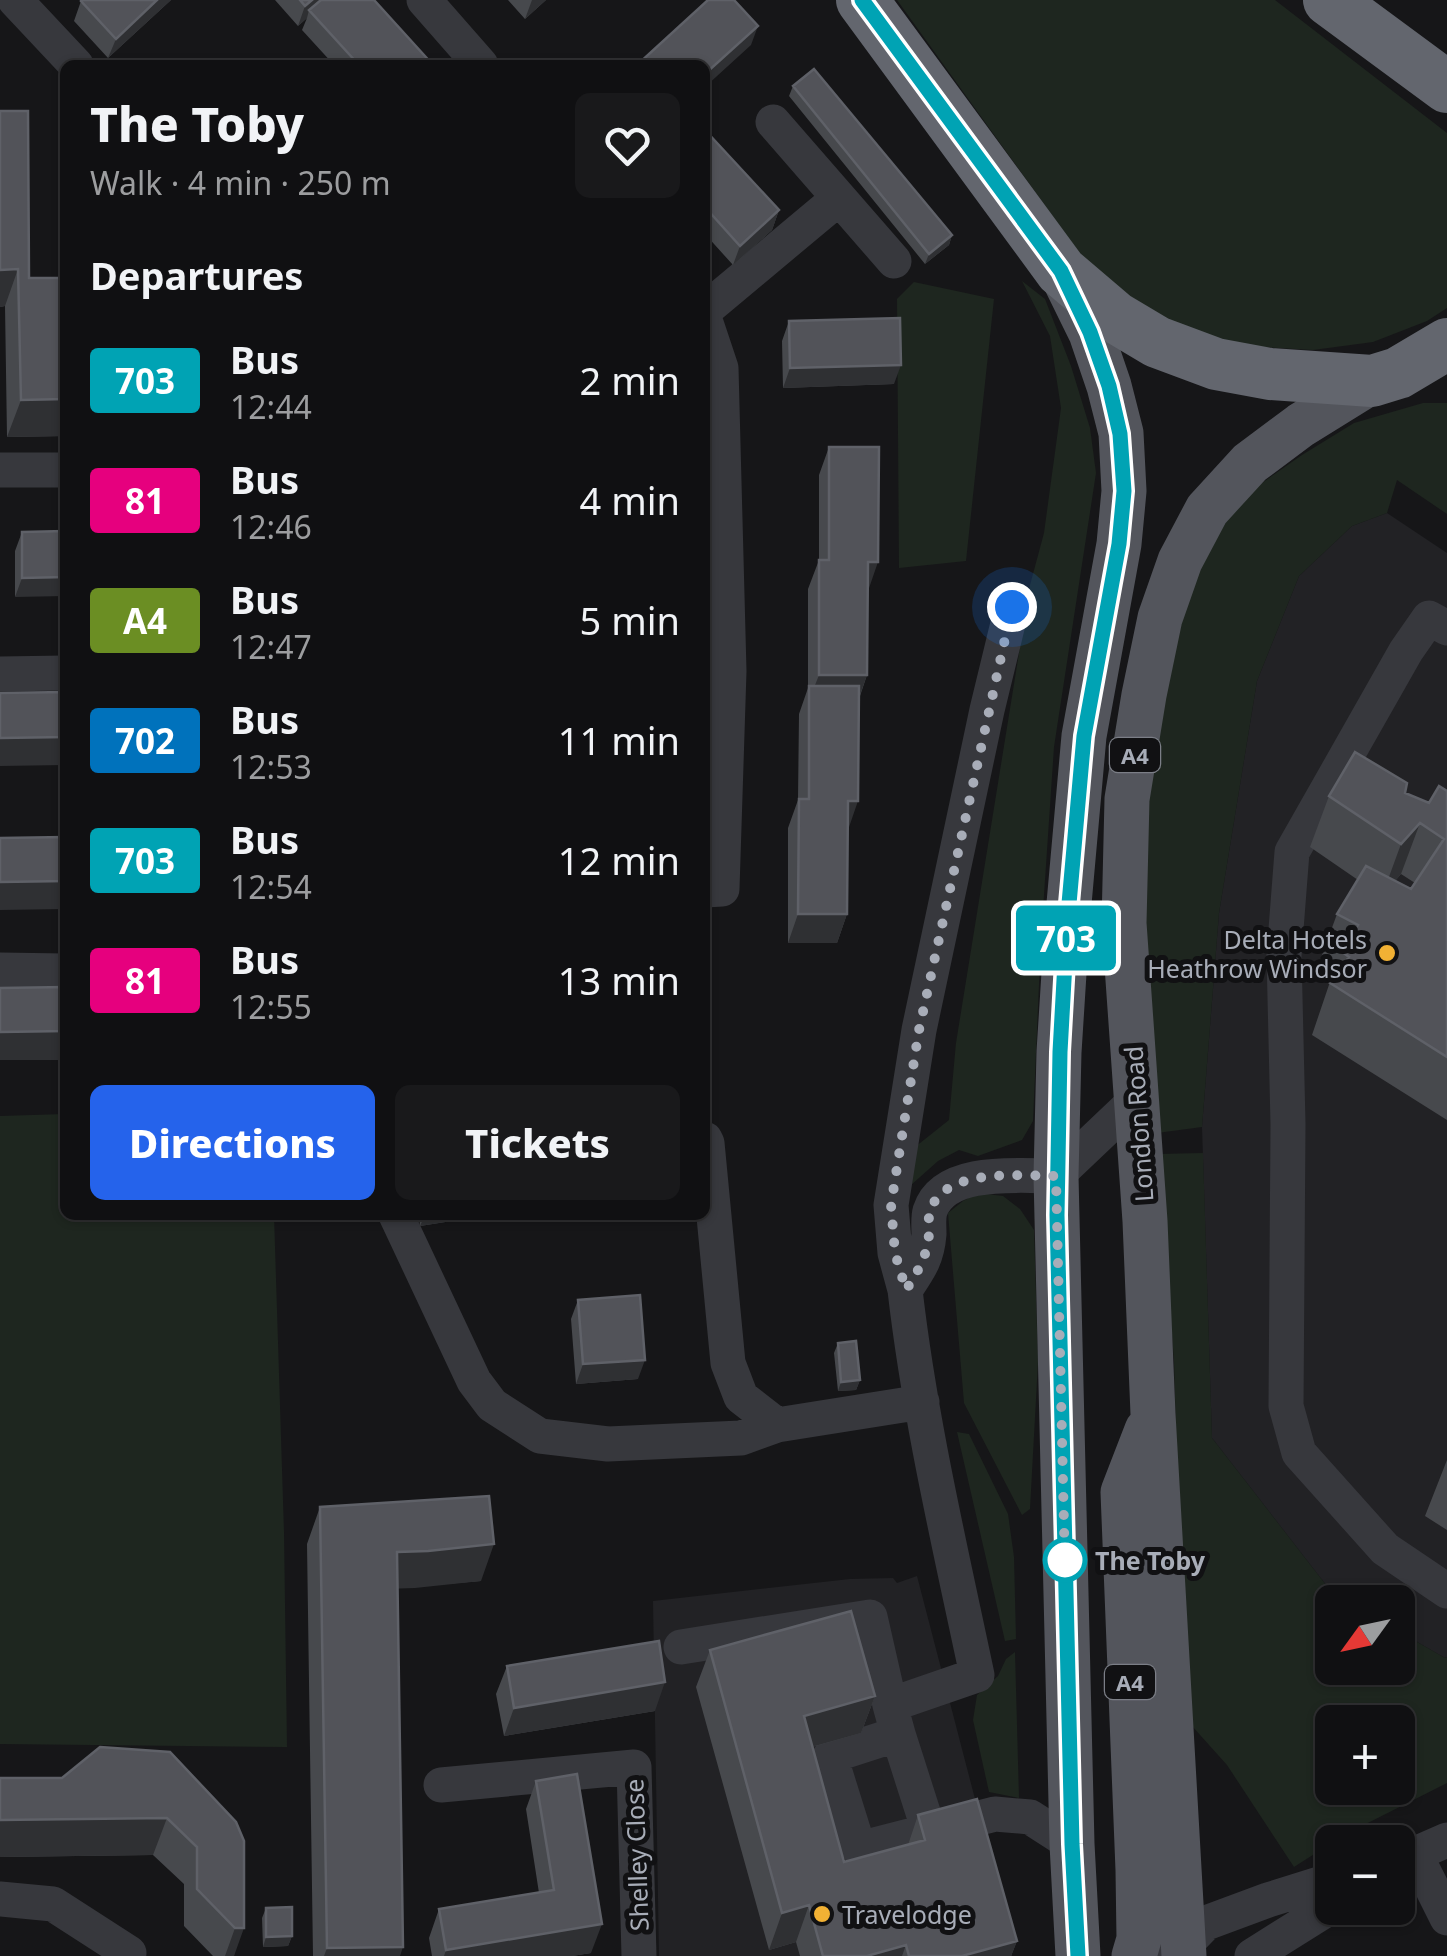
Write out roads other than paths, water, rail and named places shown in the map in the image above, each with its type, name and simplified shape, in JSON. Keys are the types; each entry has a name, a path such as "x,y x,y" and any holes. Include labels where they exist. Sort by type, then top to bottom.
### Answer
{"highway":[{"path":"862,0 1061,271 1115,317 1157,342 1216,364 1270,374 1406,375 1447,344"},
{"path":"1329,0 1447,87"}],"main road":[{"name":"A4","path":"1061,271 1090,332 1109,386 1120,434 1124,491 1119,544 1084,736 1064,962 1056,1176 1078,1956"},
{"name":"London Road","path":"1134,1956 1139,1939 1138,1870 1123,1492 1153,1414 1145,1221 1124,923 1128,799 1144,694 1160,618 1180,561 1207,510 1250,463 1300,425 1406,375"},
{"path":"1153,1414 1181,1953"}],"street":[{"path":"15,0 71,60"},
{"path":"424,0 478,60"},
{"path":"772,122 894,261"},
{"path":"710,306 839,198"},
{"path":"710,334 722,368 713,890"},
{"path":"0,470 60,470"},
{"path":"1012,607 919,1030 891,1205 895,1253 906,1290 922,1402 977,1675 830,1756 859,1849 995,1814 1030,1817 1072,1844"},
{"path":"1447,628 1429,618 1292,852 1284,955 1288,1124 1286,1406 1299,1453 1385,1549 1447,1591"},
{"path":"0,674 60,674"},
{"path":"0,970 60,971"},
{"path":"906,1290 925,1261 930,1210 942,1193 960,1182 988,1176 1056,1176 1136,1100"},
{"path":"710,1165 728,1363 740,1398 777,1425"},
{"path":"398,1220 474,1381 492,1405 540,1436 608,1444 741,1438 777,1425 922,1402"},
{"path":"681,1647 870,1617 894,1720 929,1831"},
{"name":"Shelley Close","path":"441,1785 634,1767 639,1956"},
{"path":"1415,1857 1447,1918"},
{"path":"1181,1953 1206,1923 1315,1886"},
{"path":"0,1900 53,1904 128,1953"},
{"path":"1252,1956 1315,1917"}],"place":[{"name":"Delta Hotels Heathrow Windsor","path":"1387,953"},
{"name":"The Toby","path":"1065,1560"},
{"name":"Travelodge","path":"822,1914"}]}
